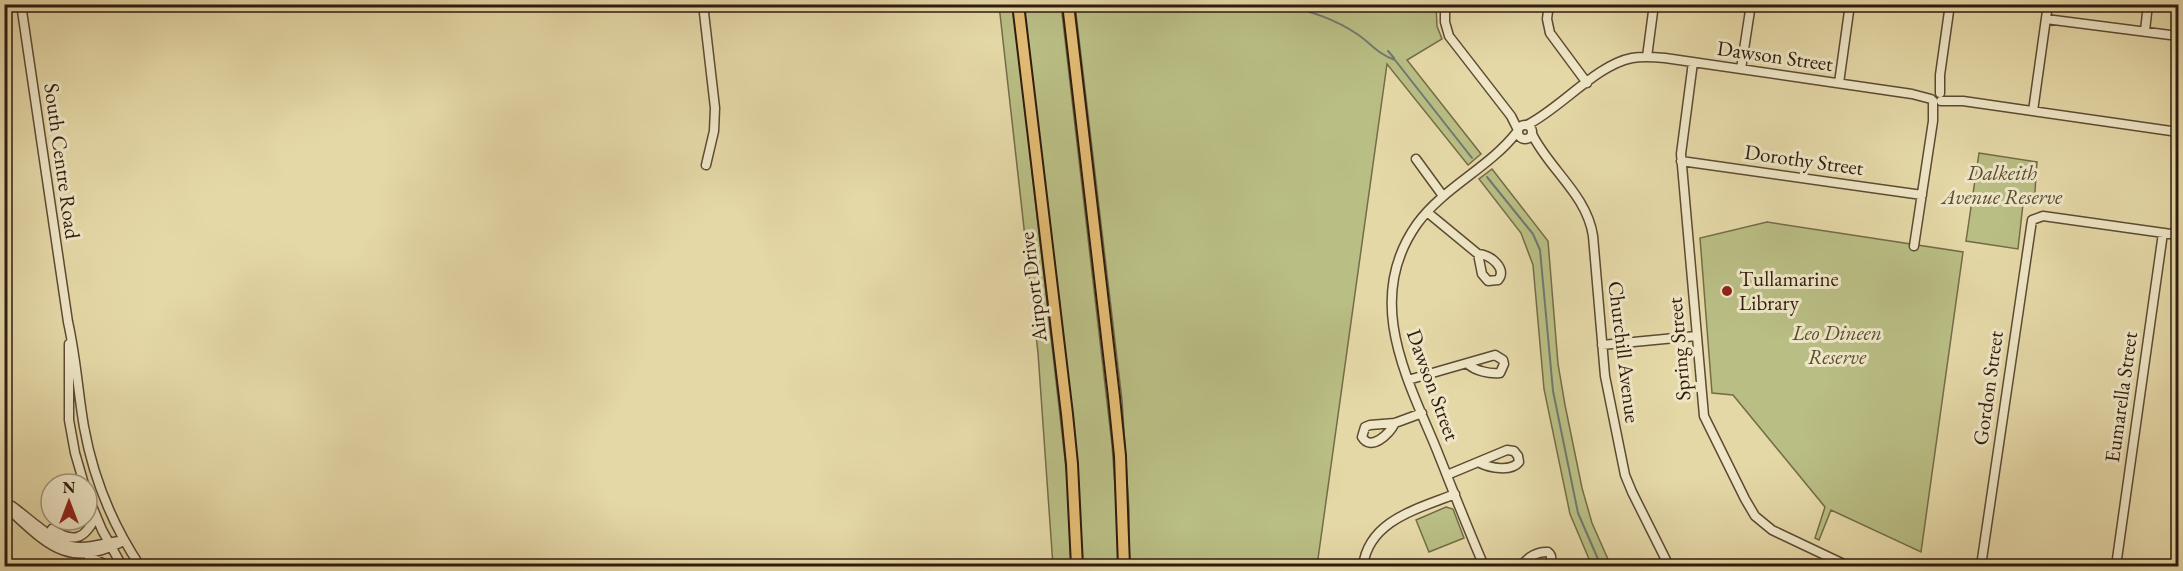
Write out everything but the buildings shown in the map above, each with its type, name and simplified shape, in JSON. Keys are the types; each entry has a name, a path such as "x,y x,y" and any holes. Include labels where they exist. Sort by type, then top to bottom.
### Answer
{"main road":[{"name":"Airport Drive","path":"1018,4 1067,414 1074,488 1077,567"},
{"path":"1068,4 1120,456 1124,567"}],"street":[{"name":"South Centre Road","path":"21,4 68,322 75,354 84,428 93,464 109,510 140,567"},
{"path":"703,4 715,108 714,131 705,165"},
{"name":"Churchill Avenue","path":"1445,4 1444,22 1449,36 1581,203 1589,218 1593,236 1606,384 1628,485 1669,567"},
{"path":"1549,4 1547,19 1550,33 1587,83"},
{"path":"1647,57 1654,4"},
{"path":"1741,69 1751,4"},
{"path":"1839,83 1850,4"},
{"path":"1914,246 1950,4"},
{"path":"2033,111 2048,4"},
{"path":"2145,32 2148,4"},
{"path":"2046,19 2178,36"},
{"name":"Dawson Street","path":"1484,567 1408,380 1393,333 1391,310 1393,285 1402,254 1416,225 1427,212 1443,196 1604,70 1620,62 1647,57 2178,132"},
{"name":"Spring Street","path":"1693,62 1681,161 1704,416 1751,510 1760,521 1772,530 1848,567"},
{"path":"1416,159 1443,196"},
{"name":"Dorothy Street","path":"1681,161 1922,195"},
{"path":"1427,212 1478,254"},
{"name":"Gordon Street","path":"1981,567 2029,227 2032,220 2035,217 2047,217 2163,233"},
{"path":"2163,233 2178,236"},
{"name":"Eumarella Street","path":"2116,567 2163,233"},
{"name":"South Centre Road","path":"68,322 69,420 81,472"},
{"path":"1602,345 1696,336"},
{"path":"1408,380 1468,364"},
{"path":"1395,423 1422,413"},
{"path":"1447,475 1480,463"},
{"path":"1363,567 1372,540 1388,523 1455,494"},
{"path":"6,503 68,545 84,547 110,545 124,541"},
{"path":"6,503 39,519"},
{"path":"6,503 52,547 69,555 89,557 109,567"},
{"path":"99,522 122,567"},
{"path":"59,532 74,538 85,532"},
{"path":"89,557 110,545"},
{"path":"1522,567 1524,562 1540,551 1548,552 1552,556 1547,567"}],"green space":[{"path":"999,5 1013,5 1068,486 1071,566 1053,566 1038,353"},
{"path":"1023,5 1061,5 1112,445 1118,566 1080,566"},
{"path":"1075,5 1436,5 1437,26 1442,39 1407,60 1481,154 1468,165 1387,64 1317,566 1129,566 1129,509 1122,400"},
{"name":"Dalkeith Avenue Reserve","path":"1979,153 2037,162 2034,206 2023,204 2018,249 1966,241"},
{"path":"1492,169 1548,241 1558,364 1565,405 1582,488 1592,523 1611,566 1592,566 1570,514 1544,389 1533,265 1521,233 1479,179"},
{"name":"Leo Dineen Reserve","path":"1767,222 1963,252 1921,552 1831,510 1819,540 1815,538 1825,507 1733,395 1712,393 1700,238"},
{"path":"1446,507 1453,509 1464,538 1429,552 1416,520"}],"waterway":[{"path":"1283,4 1339,24 1395,60 1472,158"},
{"path":"1388,51 1394,58"},
{"path":"1487,177 1533,234 1540,250 1553,391 1578,513 1601,566"}],"place":[{"name":"Tullamarine Library","path":"1727,291"}]}
